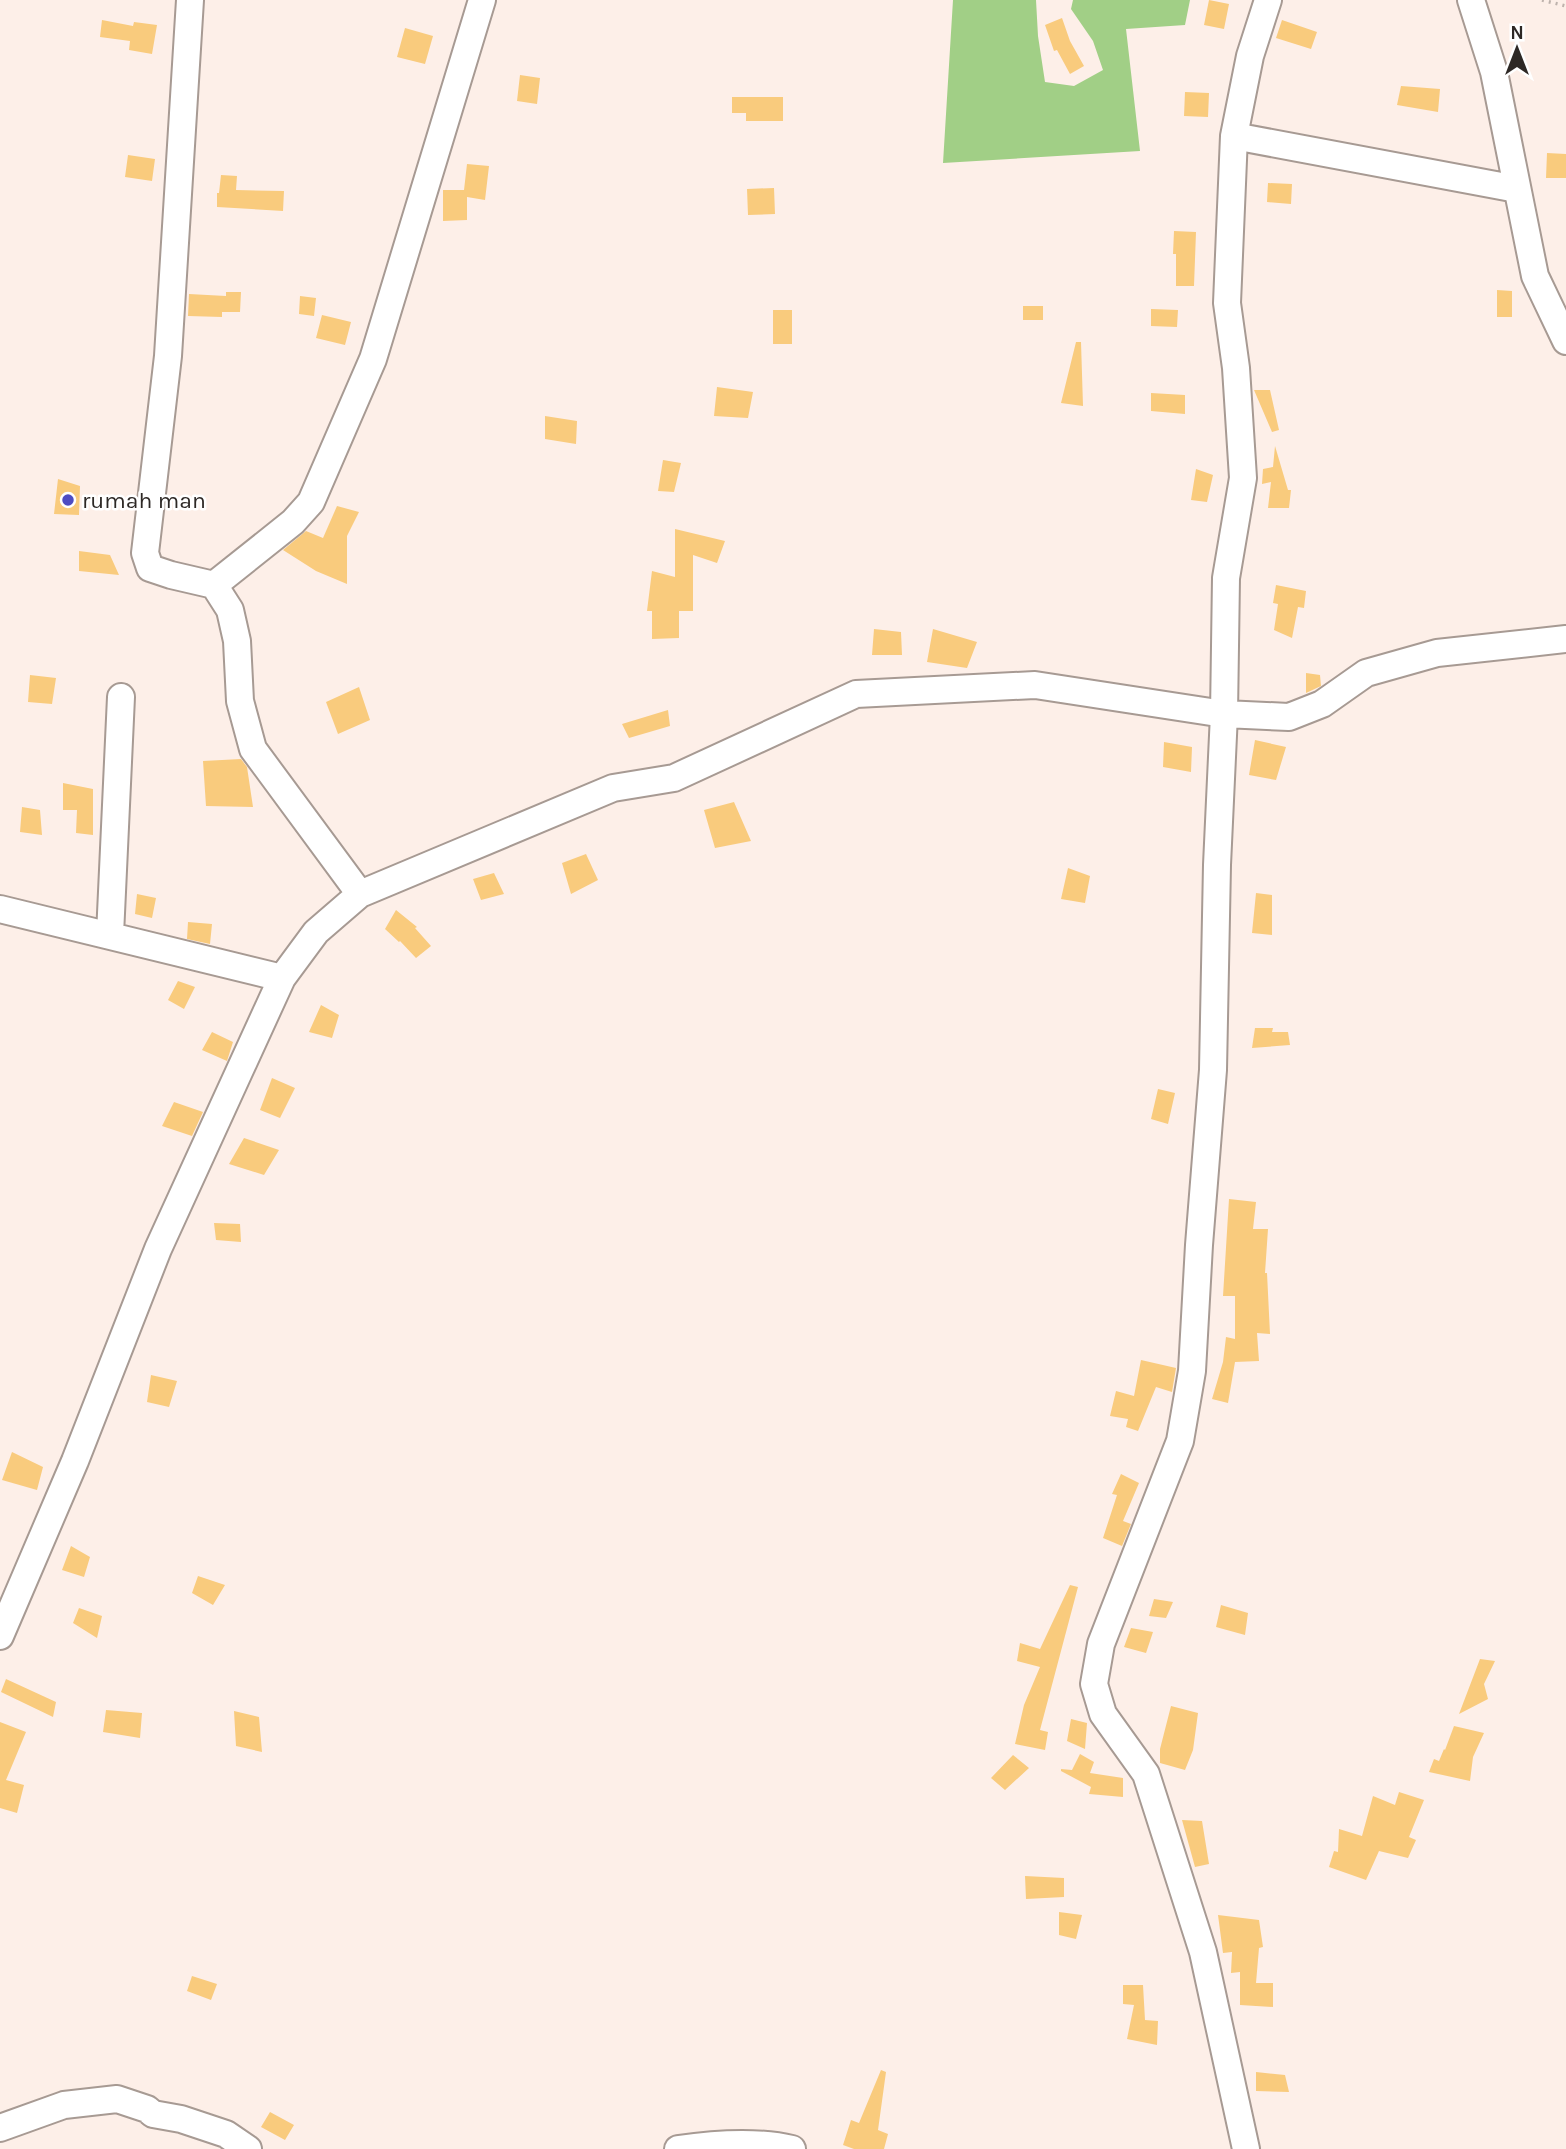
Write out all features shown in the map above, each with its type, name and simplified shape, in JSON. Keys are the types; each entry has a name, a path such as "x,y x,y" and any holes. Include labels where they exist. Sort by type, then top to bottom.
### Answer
{"street":[{"path":"190,0 168,356 145,552 150,568 214,585 230,610 237,641 240,701 253,749 360,894"},
{"path":"214,585 293,522 311,502 373,359 482,0"},
{"path":"1246,2149 1203,1952 1146,1774 1103,1713 1094,1684 1101,1644 1180,1441 1192,1371 1213,1070 1226,578 1243,478 1236,368 1227,303 1234,136 1250,56 1268,0"},
{"path":"1471,0 1494,72 1535,276 1566,341"},
{"path":"1234,136 1517,189"},
{"path":"0,1636 75,1461 158,1249 282,978 316,932 360,894 613,788 674,778 856,694 1035,685 1224,714 1289,717 1322,704 1366,673 1437,653 1566,639"},
{"path":"110,935 121,697"},
{"path":"0,909 282,978"},
{"path":"0,2128 64,2105 117,2099 147,2109 153,2114 181,2119 226,2134 248,2149"},
{"path":"678,2149 699,2146 775,2145 792,2149"}],"path":[{"path":"1542,0 1566,6"}],"green space":[{"path":"953,0 1036,0 1045,82 1074,86 1103,70 1093,41 1071,9 1073,0 1190,0 1185,25 1126,29 1140,151 943,163"}],"building":[{"path":"1209,0 1229,4 1224,29 1204,25"},
{"path":"1062,18 1070,41 1084,66 1070,74 1057,50 1054,51 1045,25"},
{"path":"102,20 133,26 134,22 157,25 152,54 129,50 130,41 100,37"},
{"path":"1282,20 1317,32 1311,49 1276,38"},
{"path":"405,28 433,36 425,64 397,57"},
{"path":"520,75 540,78 537,104 517,101"},
{"path":"1401,86 1440,89 1438,112 1397,105"},
{"path":"1185,92 1209,93 1208,117 1184,116"},
{"path":"732,97 783,97 783,121 746,121 746,113 732,113"},
{"path":"1547,153 1566,154 1566,178 1546,178"},
{"path":"128,155 155,159 152,181 125,177"},
{"path":"467,164 489,166 485,200 467,197 467,220 443,221 443,190 464,190"},
{"path":"221,175 237,176 236,190 284,191 283,211 217,207"},
{"path":"1268,183 1292,184 1291,204 1267,202"},
{"path":"774,188 775,214 748,215 747,189"},
{"path":"1174,231 1196,232 1194,286 1176,286"},
{"path":"1497,290 1512,291 1512,317 1497,317"},
{"path":"226,292 241,292 240,312 222,312 222,317 188,316 189,294 226,296"},
{"path":"300,296 316,298 314,316 299,314"},
{"path":"1023,306 1043,306 1043,320 1023,320"},
{"path":"1151,309 1178,310 1177,327 1151,326"},
{"path":"773,310 792,310 792,344 773,344"},
{"path":"322,315 351,322 345,345 316,338"},
{"path":"1076,342 1081,342 1083,406 1061,403"},
{"path":"717,387 753,392 748,418 714,416"},
{"path":"1254,390 1270,390 1279,430 1272,432"},
{"path":"1151,393 1185,395 1185,414 1151,411"},
{"path":"545,416 577,421 576,444 545,439"},
{"path":"1275,446 1288,490 1291,490 1289,508 1268,508 1271,482 1262,484 1263,469 1273,467"},
{"path":"663,460 681,463 674,492 658,491"},
{"path":"1196,469 1213,475 1207,502 1191,500"},
{"name":"rumah man","path":"58,479 80,486 79,515 54,514"},
{"path":"337,506 359,512 347,536 347,584 316,571 283,550 306,531 323,538"},
{"path":"675,529 725,541 717,563 693,555 693,611 679,611 679,638 652,639 652,611 647,611 652,571 675,577"},
{"name":"rumah man","path":"79,551 110,555 119,575 79,571"},
{"path":"1276,585 1306,591 1304,608 1298,607 1292,638 1274,630 1278,604 1273,603"},
{"path":"874,629 901,632 902,655 872,655"},
{"path":"933,629 977,642 967,668 927,662"},
{"path":"1306,673 1320,675 1321,686 1306,693"},
{"path":"30,675 56,678 52,704 28,702"},
{"path":"359,687 370,720 338,734 326,702"},
{"path":"668,710 670,726 629,738 622,724"},
{"path":"1255,740 1286,747 1276,780 1249,775"},
{"path":"1164,742 1192,747 1191,772 1163,767"},
{"path":"241,759 247,767 253,807 206,806 203,761"},
{"path":"63,783 93,789 93,835 76,833 77,810 63,810"},
{"path":"734,802 751,841 715,848 704,810"},
{"path":"22,807 40,810 42,835 20,832"},
{"path":"586,854 598,880 571,894 562,863"},
{"path":"1068,868 1090,876 1085,903 1061,899"},
{"path":"494,873 504,894 481,900 473,879"},
{"path":"1256,893 1272,895 1272,935 1252,933"},
{"path":"137,894 156,898 152,918 135,914"},
{"path":"396,910 417,927 415,928 431,946 416,958 385,929"},
{"path":"188,922 212,924 210,944 187,939"},
{"path":"178,981 195,987 184,1009 168,1000"},
{"path":"321,1005 339,1015 332,1038 309,1032"},
{"path":"1255,1028 1273,1028 1272,1032 1288,1032 1290,1045 1252,1048"},
{"path":"212,1032 233,1042 227,1061 202,1050"},
{"path":"272,1078 295,1088 280,1118 260,1110"},
{"path":"1158,1089 1175,1093 1168,1124 1151,1119"},
{"path":"174,1102 203,1112 192,1136 162,1126"},
{"path":"244,1138 279,1150 264,1175 229,1164"},
{"path":"1229,1199 1256,1202 1253,1229 1268,1229 1265,1273 1270,1334 1257,1333 1259,1361 1235,1362 1228,1403 1212,1399 1223,1362 1226,1337 1235,1339 1235,1296 1223,1296"},
{"path":"214,1223 240,1224 241,1242 216,1240"},
{"path":"1141,1360 1176,1368 1172,1392 1156,1387 1138,1431 1126,1427 1128,1419 1110,1416 1116,1391 1134,1396"},
{"path":"151,1375 177,1381 169,1407 147,1402"},
{"path":"12,1452 43,1467 37,1490 2,1480"},
{"path":"1121,1474 1139,1483 1123,1521 1131,1524 1122,1546 1103,1538 1117,1495 1112,1494"},
{"path":"71,1546 90,1557 84,1577 62,1570"},
{"path":"198,1576 225,1585 213,1605 192,1593"},
{"path":"1070,1585 1078,1587 1040,1730 1048,1732 1045,1750 1015,1744 1024,1705 1040,1667 1017,1661 1020,1643 1040,1649"},
{"path":"1154,1599 1173,1602 1166,1618 1149,1616"},
{"path":"1221,1605 1248,1613 1245,1635 1216,1627"},
{"path":"79,1608 102,1616 97,1638 73,1623"},
{"path":"1131,1628 1153,1632 1146,1653 1124,1647"},
{"path":"1480,1659 1495,1661 1484,1684 1488,1699 1459,1714"},
{"path":"6,1679 56,1702 53,1717 1,1692"},
{"path":"1171,1706 1198,1713 1193,1750 1185,1770 1160,1763 1160,1749"},
{"path":"106,1710 142,1713 140,1738 103,1732"},
{"path":"234,1711 259,1717 262,1752 236,1746"},
{"path":"1071,1719 1087,1723 1085,1749 1067,1741"},
{"path":"0,1722 26,1732 6,1780 24,1785 17,1813 0,1808"},
{"path":"1454,1726 1484,1733 1473,1757 1470,1781 1429,1772 1434,1759 1439,1761 1445,1750"},
{"path":"1080,1754 1094,1762 1090,1773 1123,1778 1123,1797 1089,1794 1091,1787 1061,1771 1072,1770"},
{"path":"1013,1755 1029,1768 1005,1790 991,1778"},
{"path":"1399,1792 1424,1800 1409,1837 1416,1840 1408,1858 1379,1851 1366,1880 1329,1867 1334,1851 1338,1852 1339,1829 1362,1836 1373,1796 1395,1805"},
{"path":"1182,1820 1202,1821 1209,1864 1195,1867"},
{"path":"1025,1876 1064,1878 1064,1897 1026,1899"},
{"path":"1059,1912 1082,1915 1076,1939 1059,1935"},
{"path":"1218,1915 1259,1920 1263,1947 1259,1948 1256,1983 1273,1983 1273,2007 1240,2005 1240,1972 1231,1973 1232,1952 1223,1953"},
{"path":"192,1976 217,1984 211,2000 187,1991"},
{"path":"1123,1985 1143,1985 1145,2020 1158,2021 1157,2045 1127,2039 1134,2005 1123,2004"},
{"path":"881,2070 886,2072 878,2130 888,2134 884,2149 854,2149 843,2145 851,2120 859,2123"},
{"path":"1256,2072 1285,2075 1289,2092 1256,2091"},
{"path":"270,2112 294,2125 285,2140 261,2127"}],"place":[{"name":"rumah man","path":"68,500"}]}
